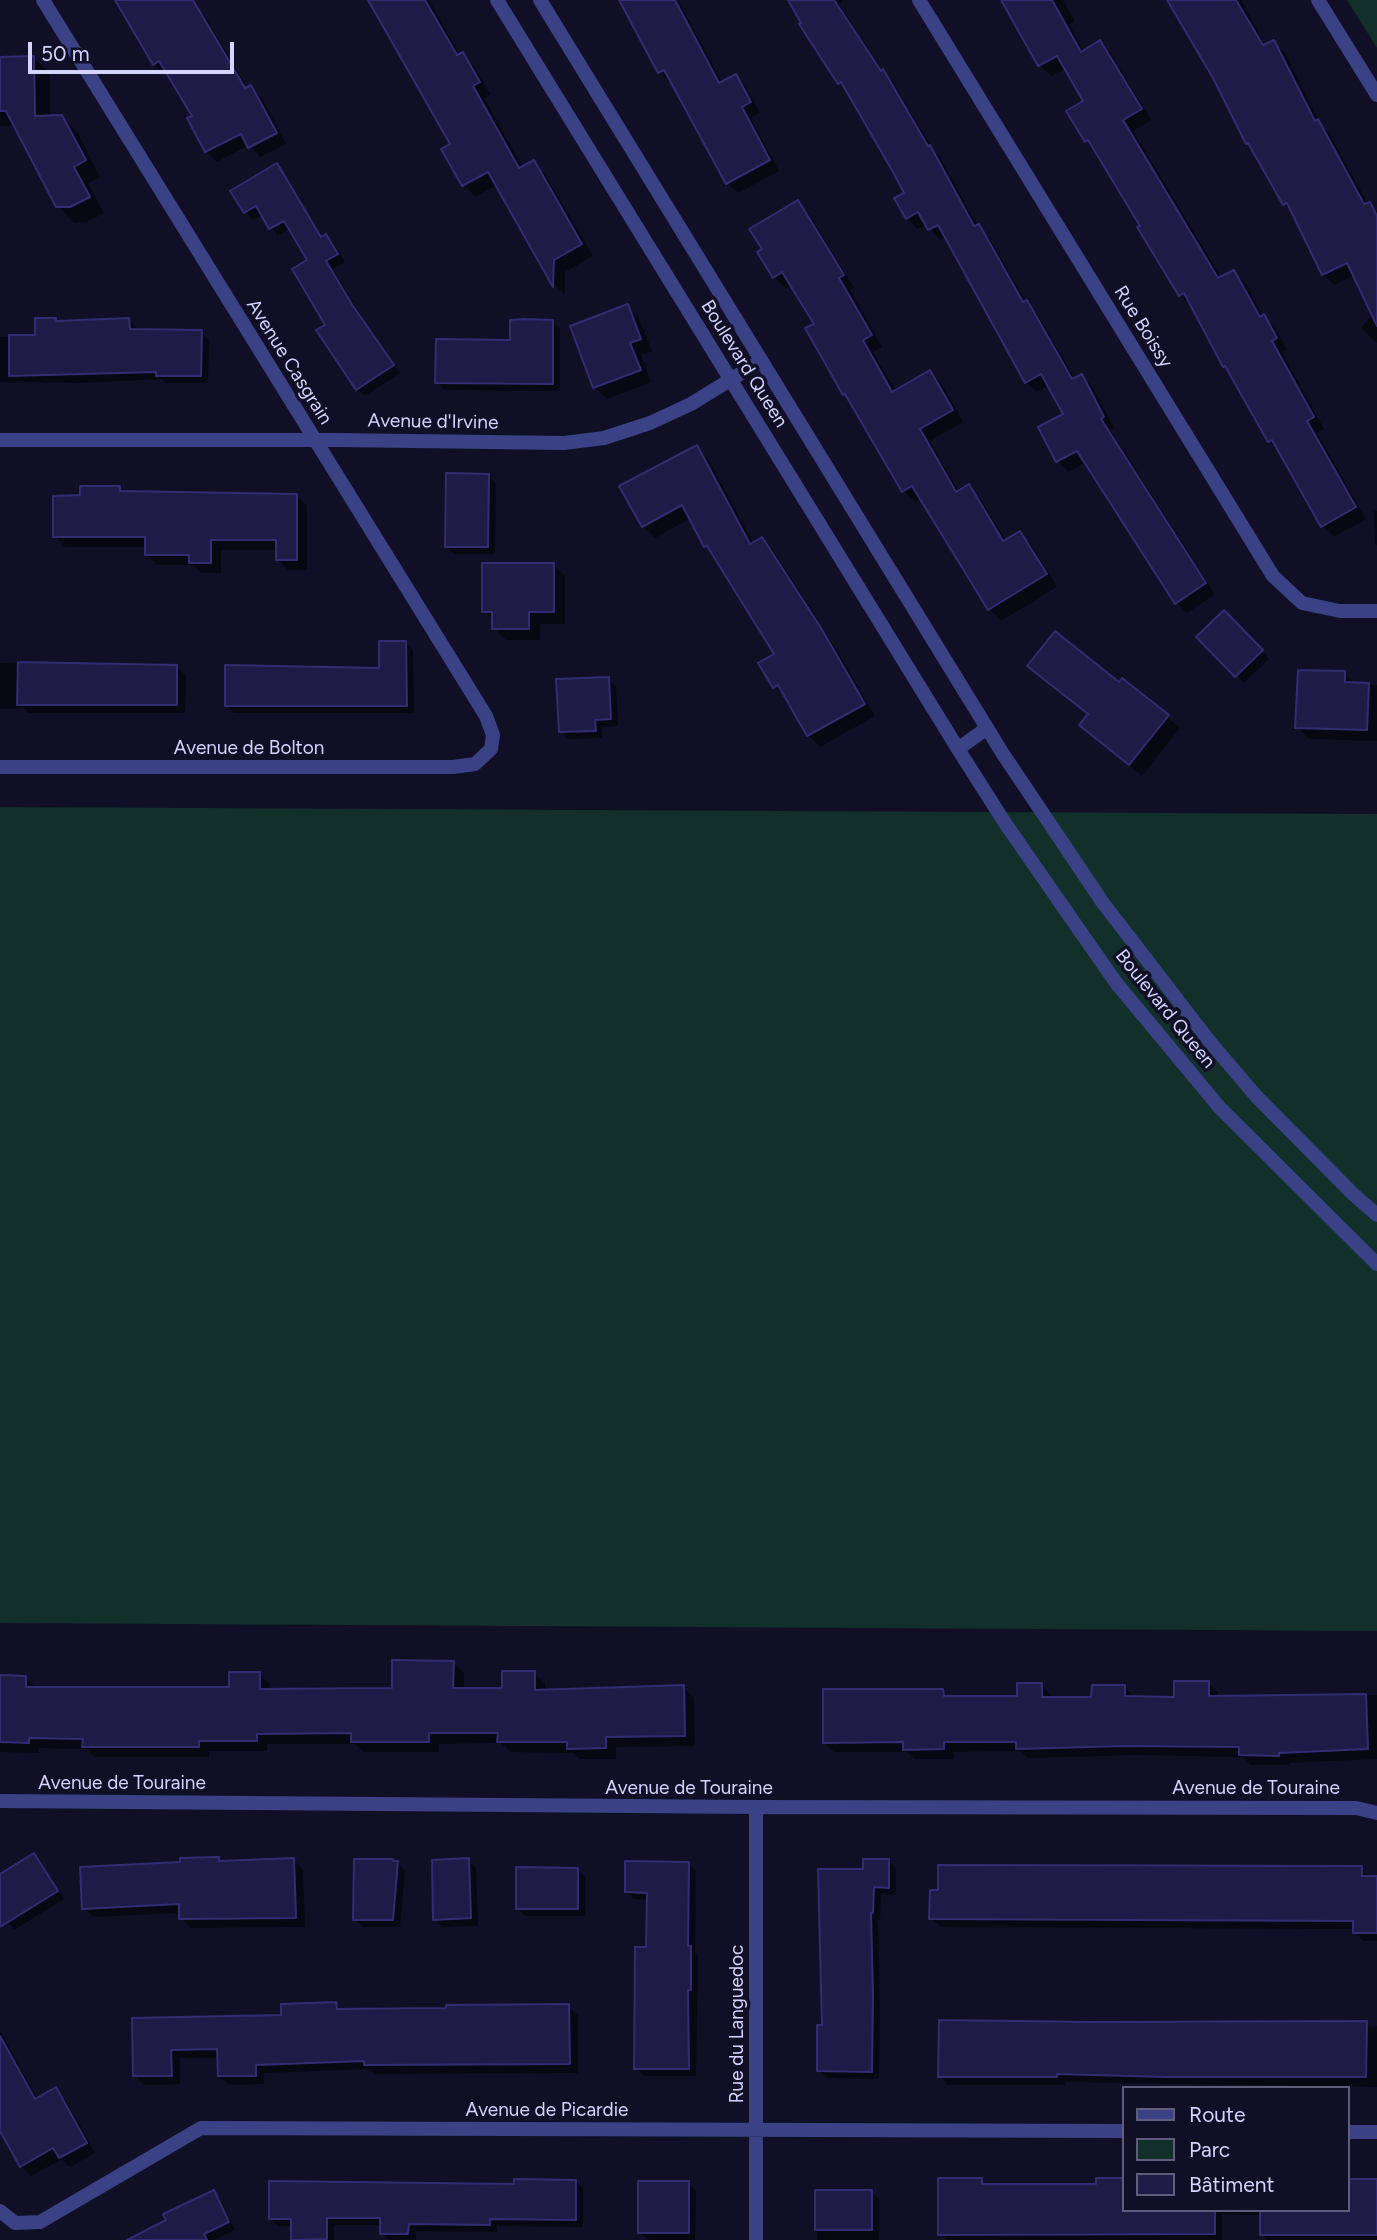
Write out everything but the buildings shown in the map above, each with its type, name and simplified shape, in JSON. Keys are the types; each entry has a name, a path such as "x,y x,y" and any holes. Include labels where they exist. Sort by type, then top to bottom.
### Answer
{"street":[{"name":"Avenue Casgrain","path":"43,0 486,716 493,735 491,749"},
{"name":"Boulevard Queen","path":"497,0 1004,823 1117,984 1220,1108 1377,1264"},
{"name":"Boulevard Queen","path":"540,0 987,728 1102,903 1210,1042 1256,1096 1377,1215"},
{"name":"Rue Boissy","path":"919,0 1273,576 1302,603 1340,611 1377,611"},
{"path":"1318,0 1377,95"},
{"name":"Avenue d'Irvine","path":"0,440 564,443 604,438 650,423 731,380 761,360"},
{"path":"958,749 987,728"},
{"name":"Avenue de Bolton","path":"0,767 453,767 475,764 491,749"},
{"name":"Avenue de Touraine","path":"0,1801 756,1808 1356,1808 1377,1813"},
{"name":"Rue du Languedoc","path":"756,1808 756,2240"},
{"name":"Avenue de Picardie","path":"0,2211 15,2223 40,2222 201,2128 1122,2131"},
{"path":"1349,2132 1377,2132"}],"green space":[{"path":"1347,0 1377,0 1377,48"},
{"path":"0,807 1377,814 1377,1631 0,1623"}]}
